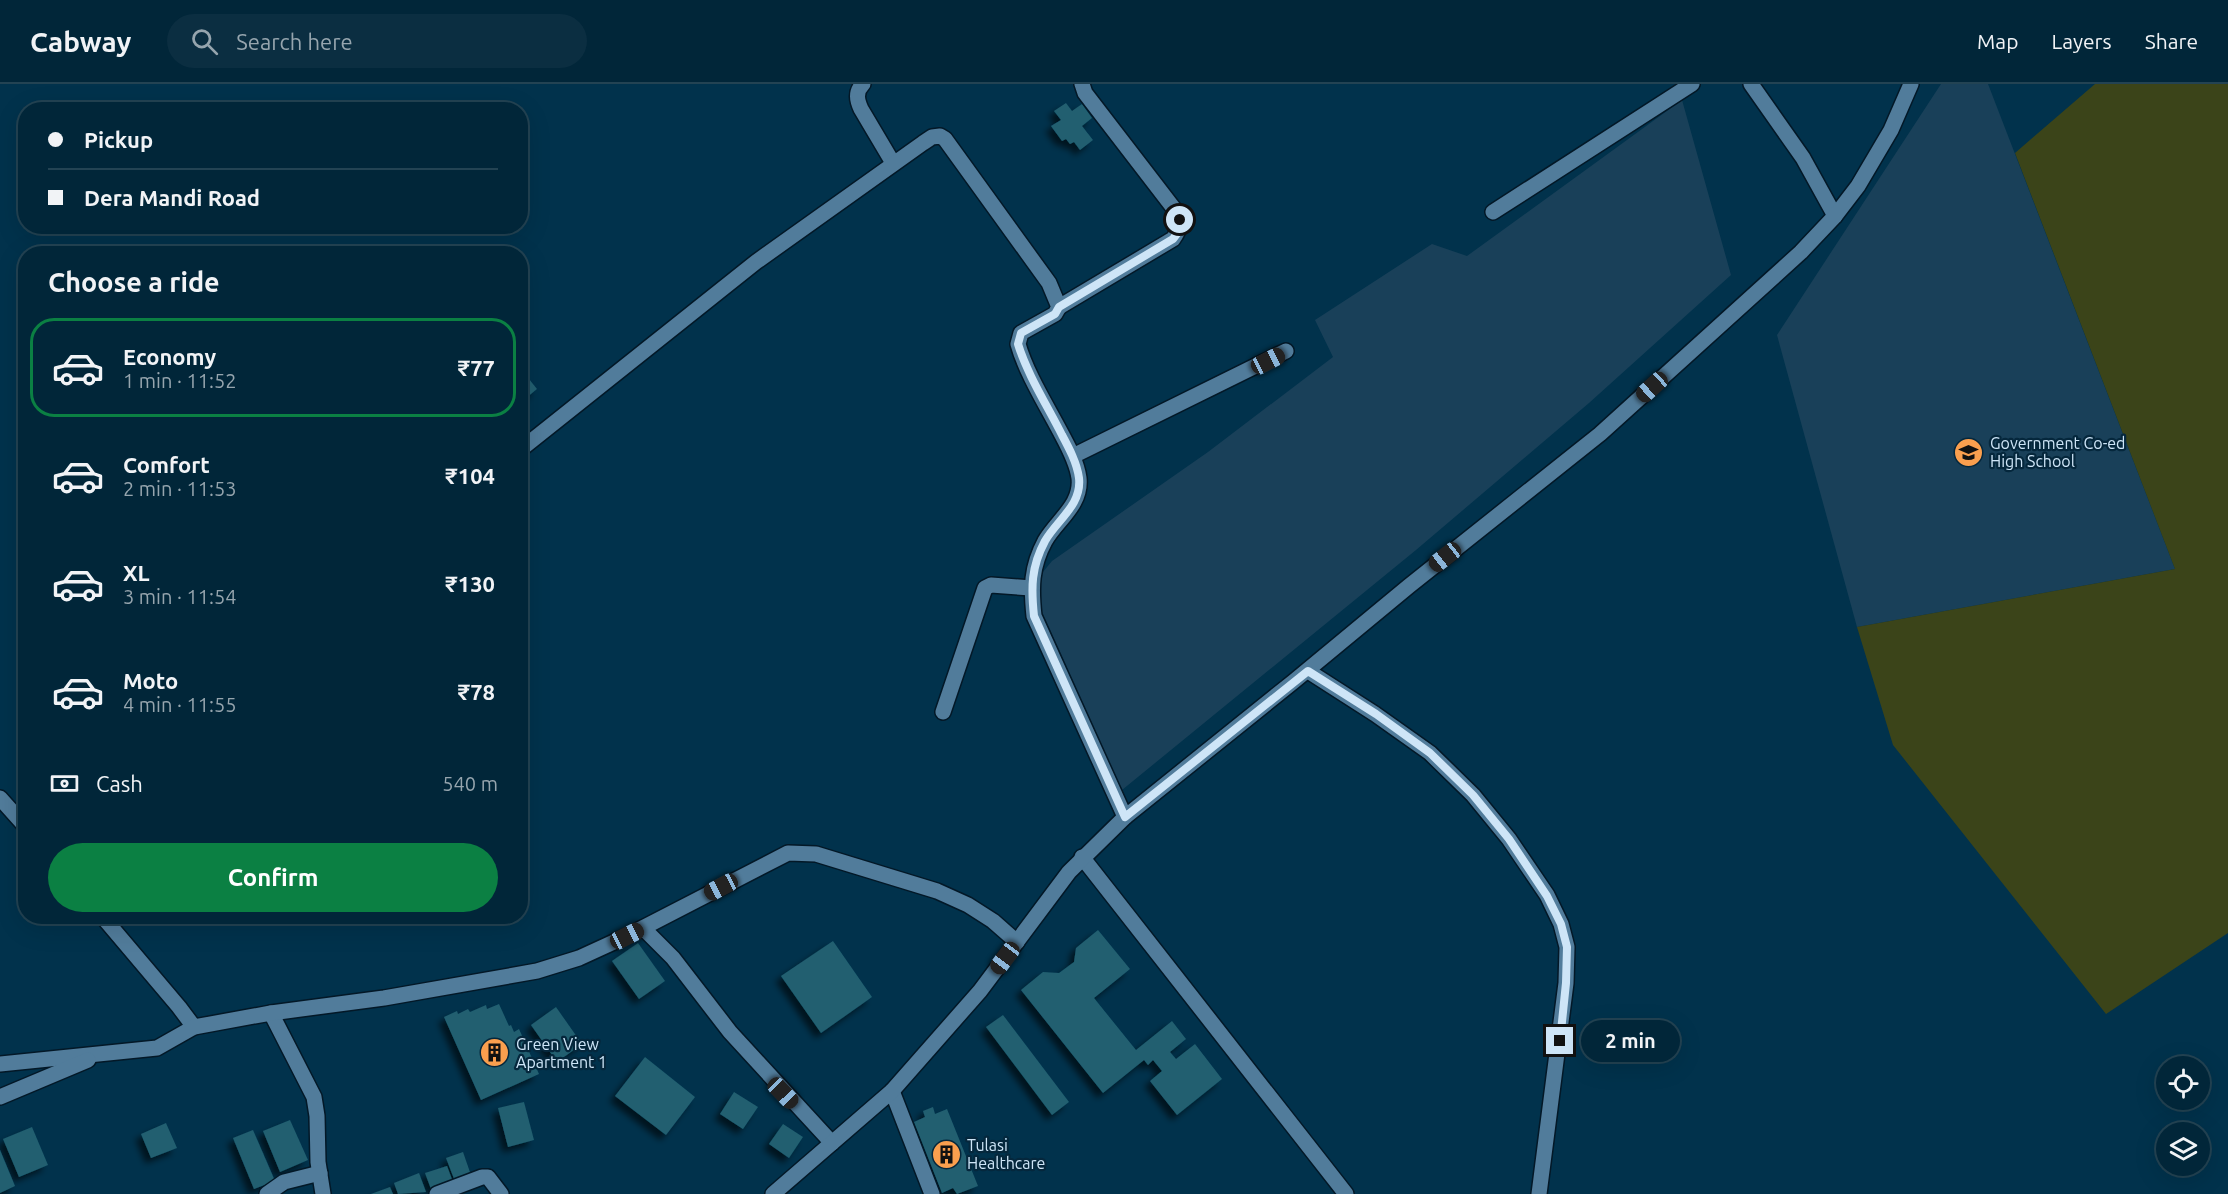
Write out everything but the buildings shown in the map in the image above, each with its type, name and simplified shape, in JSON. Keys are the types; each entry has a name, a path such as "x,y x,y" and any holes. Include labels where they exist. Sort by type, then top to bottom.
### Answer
{"street":[{"path":"863,84 858,92 857,100 892,163"},
{"path":"1082,84 1085,93 1175,210 1180,220 1179,231 1173,239 1059,307 1055,314 1021,333 1018,344 1073,456 1079,479 1077,496 1071,508 1046,540 1034,568 1031,588 1034,616 1125,817"},
{"path":"1493,212 1692,84"},
{"path":"1751,84 1803,158 1835,216"},
{"path":"773,1194 892,1091 980,990 1069,872 1125,817 1600,434 1801,252 1835,216 1858,186 1891,130 1911,84"},
{"path":"528,444 756,262 892,163 932,137 940,136 945,139 1049,283 1059,307"},
{"path":"1073,456 1286,351"},
{"path":"943,712 985,588 991,585 1031,588"},
{"path":"1308,671 1376,714 1430,753 1473,795 1509,839 1547,896 1561,924 1567,947 1566,983 1539,1194"},
{"path":"0,798 18,818"},
{"path":"0,1064 157,1048 194,1027 271,1013 384,998 533,972 579,958 643,928 788,853 801,852 816,855 937,891 968,905 993,921 1017,942"},
{"path":"1082,858 1346,1194"},
{"path":"109,924 179,1006 194,1027"},
{"path":"643,928 673,958 730,1032 832,1143"},
{"path":"271,1013 314,1097 323,1194"},
{"path":"0,1097 102,1054"},
{"path":"892,1091 932,1194"},
{"path":"267,1194 284,1182 320,1173"},
{"path":"437,1194 482,1177 488,1177 501,1194"}],"shaded area":[{"name":"Government Co-ed High School","path":"1941,84 1988,84 2175,569 1857,627 1777,335"},
{"path":"1682,100 1731,275 1589,403 1416,550 1122,790 1038,603 1038,578 1052,561 1208,452 1333,357 1315,320 1432,244 1467,256"}],"green space":[{"path":"2095,84 2228,84 2228,933 2106,1014 1893,745 1857,627 2175,569 2015,153"}],"place":[{"name":"Government Co-ed High School","path":"1969,452"},
{"name":"Green View Apartment 1","path":"495,1053"},
{"name":"Tulasi Healthcare","path":"946,1154"}],"route":[{"path":"1180,220 1179,231 1173,239 1059,307 1055,314 1021,333 1018,344 1073,456 1079,479 1077,496 1071,508 1046,540 1034,568 1031,588 1034,616 1125,817 1308,671 1376,714 1430,753 1473,795 1509,839 1547,896 1561,924 1567,947 1560,1041"}]}
